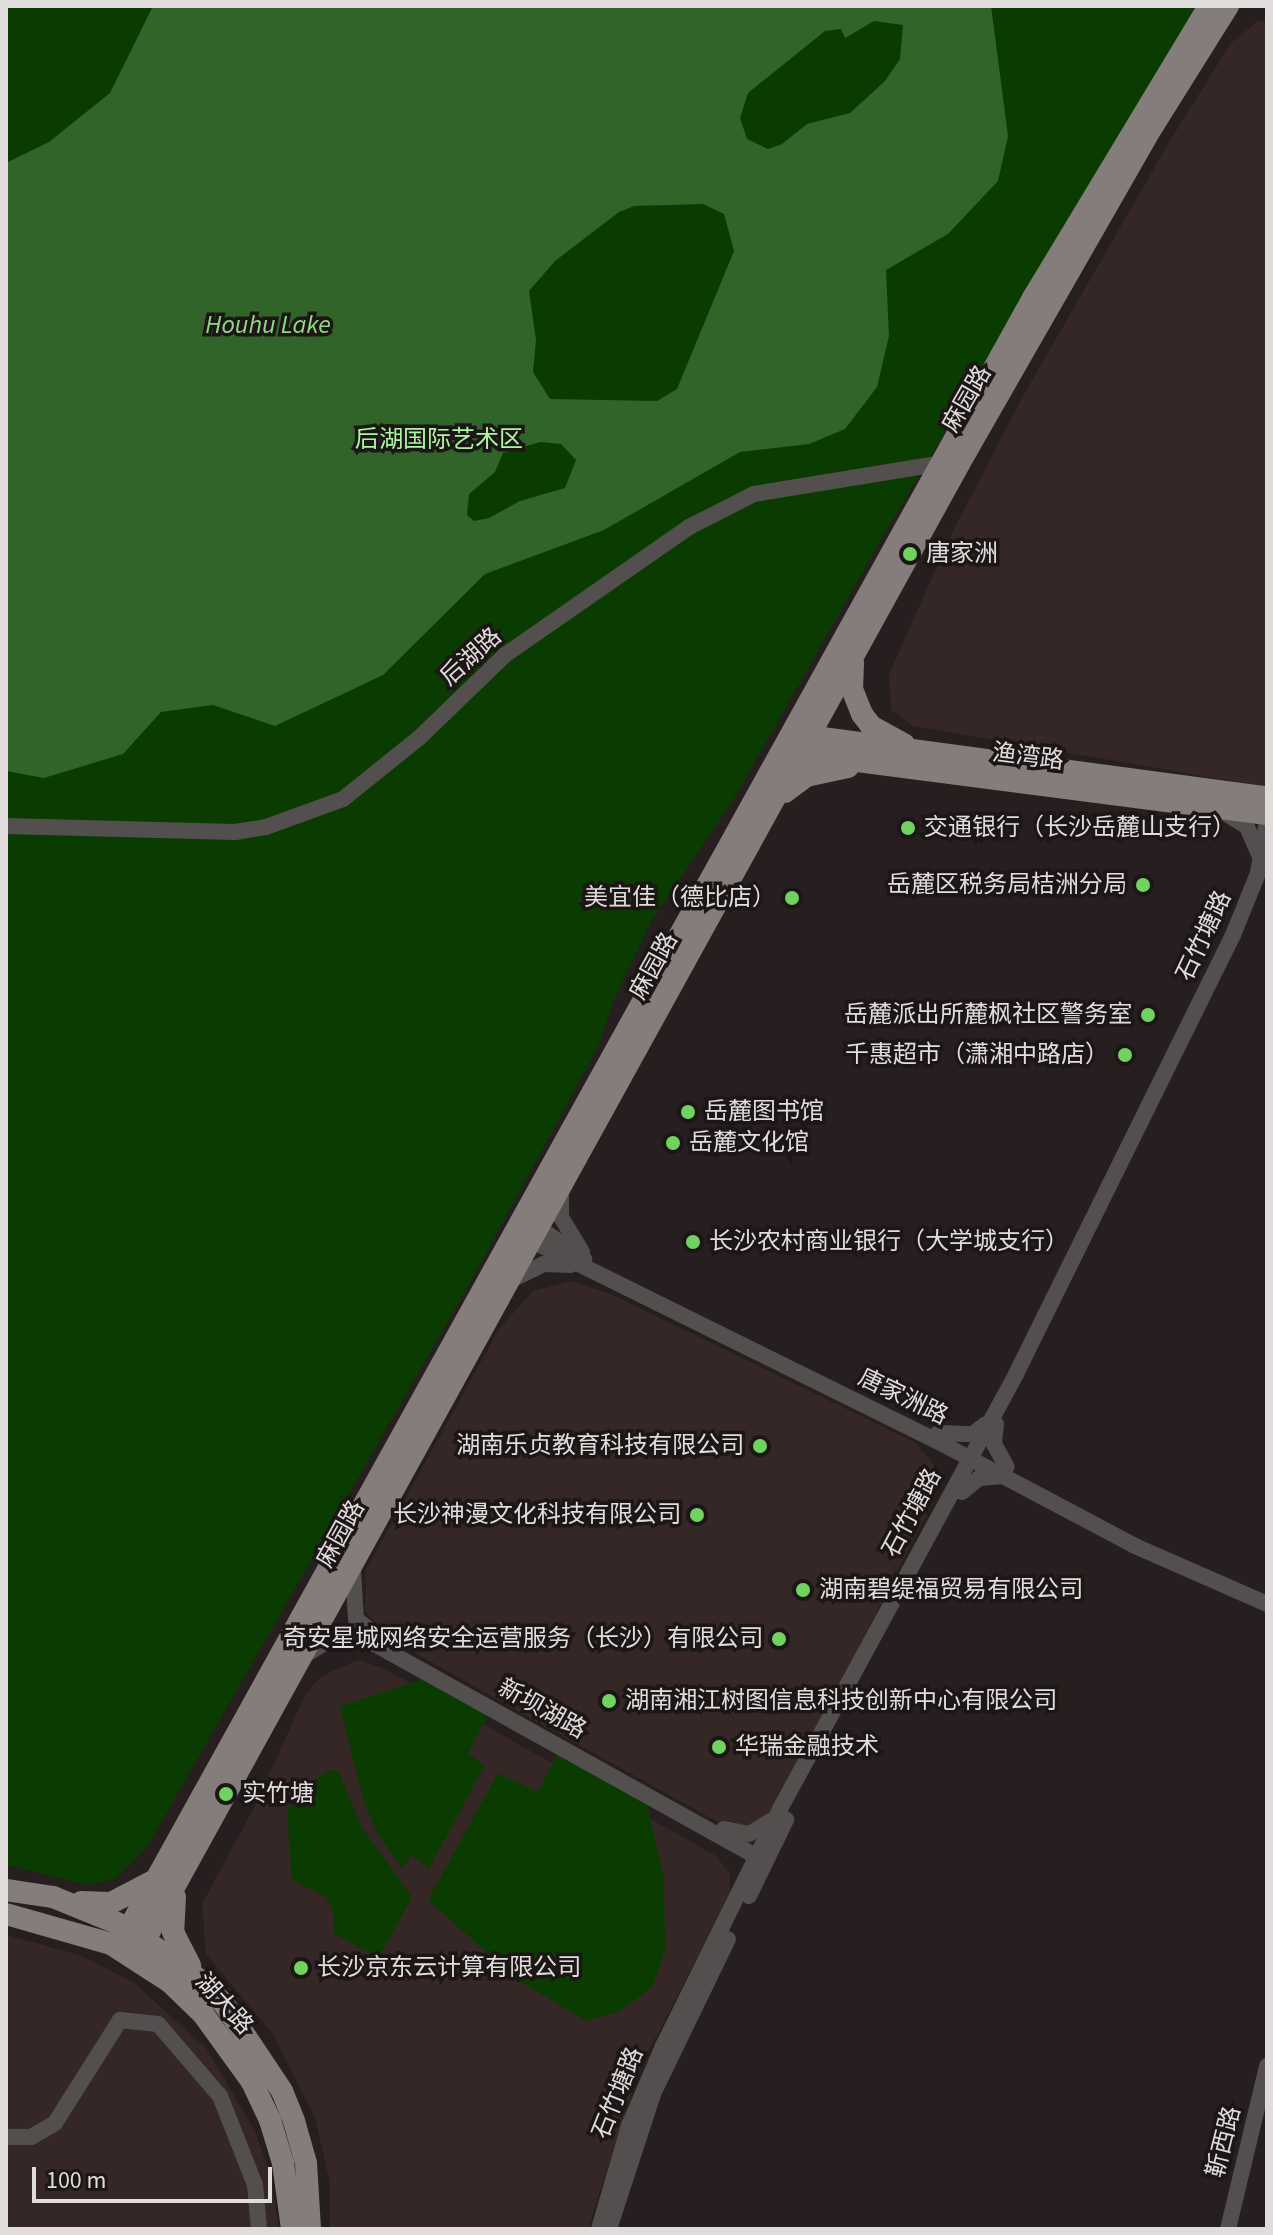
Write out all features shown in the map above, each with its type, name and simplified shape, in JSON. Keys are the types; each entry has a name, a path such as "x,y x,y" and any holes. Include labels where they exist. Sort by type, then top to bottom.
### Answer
{"main road":[{"name":"麻园路","path":"132,1943 798,744 951,462 1218,11"},
{"name":"麻园路","path":"173,1871 297,1666 509,1281 528,1230 564,1181 774,805 798,744 855,654 951,462"},
{"path":"855,654 852,689 862,714 887,736 930,753"},
{"name":"渔湾路","path":"798,744 930,753 1267,797"},
{"name":"渔湾路","path":"798,744 897,766 1267,814"},
{"path":"774,805 793,784 823,770 897,766"},
{"path":"6,1890 111,1903 138,1892 173,1871"},
{"path":"173,1871 173,1932 200,1980 224,2004 282,2091 306,2163 310,2229"},
{"path":"53,1897 200,1980"},
{"name":"湖大路","path":"6,1914 132,1943 203,2014 252,2082 283,2163 292,2229"}],"street":[{"path":"1218,11 1243,6"},
{"name":"后湖路","path":"6,826 235,832 266,827 343,799 419,738 505,655 689,527 754,494 951,462"},
{"path":"1205,806 1247,827 1258,845 1263,873"},
{"name":"石竹塘路","path":"599,2229 646,2083 738,1896 763,1855 993,1422 1233,935 1263,873 1267,821"},
{"path":"509,1281 544,1264 584,1264 561,1217 564,1181"},
{"name":"唐家洲路","path":"528,1230 584,1264 1109,1523 1267,1596"},
{"path":"993,1422 994,1444 1006,1471 979,1478 958,1490 951,1455 936,1436 973,1434 993,1422"},
{"name":"唐家洲路","path":"1006,1471 1135,1546 1267,1604"},
{"name":"石竹塘路","path":"609,2229 653,2094 763,1855 780,1809 958,1490"},
{"name":"新坝湖路","path":"354,1562 354,1612 369,1632 721,1832"},
{"name":"新坝湖路","path":"297,1666 325,1640 362,1637 763,1855"},
{"path":"721,1832 740,1834 758,1831 780,1809"},
{"path":"721,1832 740,1857 743,1873 738,1896"},
{"path":"6,2137 31,2137 55,2123 120,2020 158,2024 220,2096 255,2185 259,2229"},
{"name":"靳西路","path":"1228,2229 1267,2066"},
{"name":"靳西路","path":"1236,2229 1267,2101"}],"shaded area":[{"path":"1258,21 1267,21 1267,787 913,726 891,710 889,674 952,533 1023,396 1171,139 1231,43"},
{"path":"572,1281 613,1295 916,1443 936,1468 935,1497 782,1799 761,1820 747,1825 720,1823 509,1706 386,1636 365,1611 366,1570 499,1329 533,1291"},
{"path":"358,1660 385,1669 716,1856 730,1874 730,1896 640,2067 588,2229 330,2229 330,2183 315,2117 273,2034 206,1954 202,1904 254,1808 306,1693 322,1676"},
{"path":"6,1935 80,1955 133,1982 206,2048 255,2131 270,2174 279,2229 6,2229"}],"green space":[{"name":"后湖国际艺术区","path":"6,6 1200,6 883,536 732,802 652,920 612,1004 599,1045 473,1277 147,1847 115,1879 90,1885 6,1865"},
{"path":"425,1679 488,1715 468,1753 484,1766 429,1869 412,1855 402,1868 378,1834 364,1802 340,1706"},
{"path":"557,1755 647,1804 664,1880 665,1950 652,1987 619,2012 585,2020 519,1981 428,1900 498,1773 538,1792"},
{"path":"330,1770 338,1771 363,1829 412,1897 379,1958 333,1933 333,1910 325,1896 292,1880 287,1814 297,1790"}],"water":[{"name":"Houhu Lake","path":"153,6 991,6 1008,136 998,181 948,234 886,270 889,336 877,387 845,429 809,444 740,452 604,530 485,574 383,675 275,726 213,705 161,712 123,754 44,778 6,771 6,163 49,142 110,93","holes":["874,21 903,25 900,59 885,81 850,113 807,124 782,144 768,149 747,139 740,118 748,93 825,31 841,29 845,38","703,204 724,214 734,251 677,389 657,401 550,399 533,372 536,340 529,291 555,261 619,212 634,206","540,442 561,444 576,460 565,488 520,501 489,518 474,521 467,515 469,494 495,472 503,453"]}],"place":[{"name":"唐家洲","path":"910,554"},
{"name":"交通银行（长沙岳麓山支行）","path":"908,828"},
{"name":"岳麓区税务局桔洲分局","path":"1143,885"},
{"name":"美宜佳（德比店）","path":"792,898"},
{"name":"岳麓派出所麓枫社区警务室","path":"1148,1015"},
{"name":"千惠超市（潇湘中路店）","path":"1125,1055"},
{"name":"岳麓图书馆","path":"688,1112"},
{"name":"岳麓文化馆","path":"673,1143"},
{"name":"长沙农村商业银行（大学城支行）","path":"693,1242"},
{"name":"湖南乐贞教育科技有限公司","path":"760,1446"},
{"name":"长沙神漫文化科技有限公司","path":"697,1515"},
{"name":"湖南碧缇福贸易有限公司","path":"803,1590"},
{"name":"奇安星城网络安全运营服务（长沙）有限公司","path":"779,1639"},
{"name":"湖南湘江树图信息科技创新中心有限公司","path":"609,1701"},
{"name":"华瑞金融技术","path":"719,1747"},
{"name":"实竹塘","path":"226,1794"},
{"name":"长沙京东云计算有限公司","path":"301,1968"}]}
